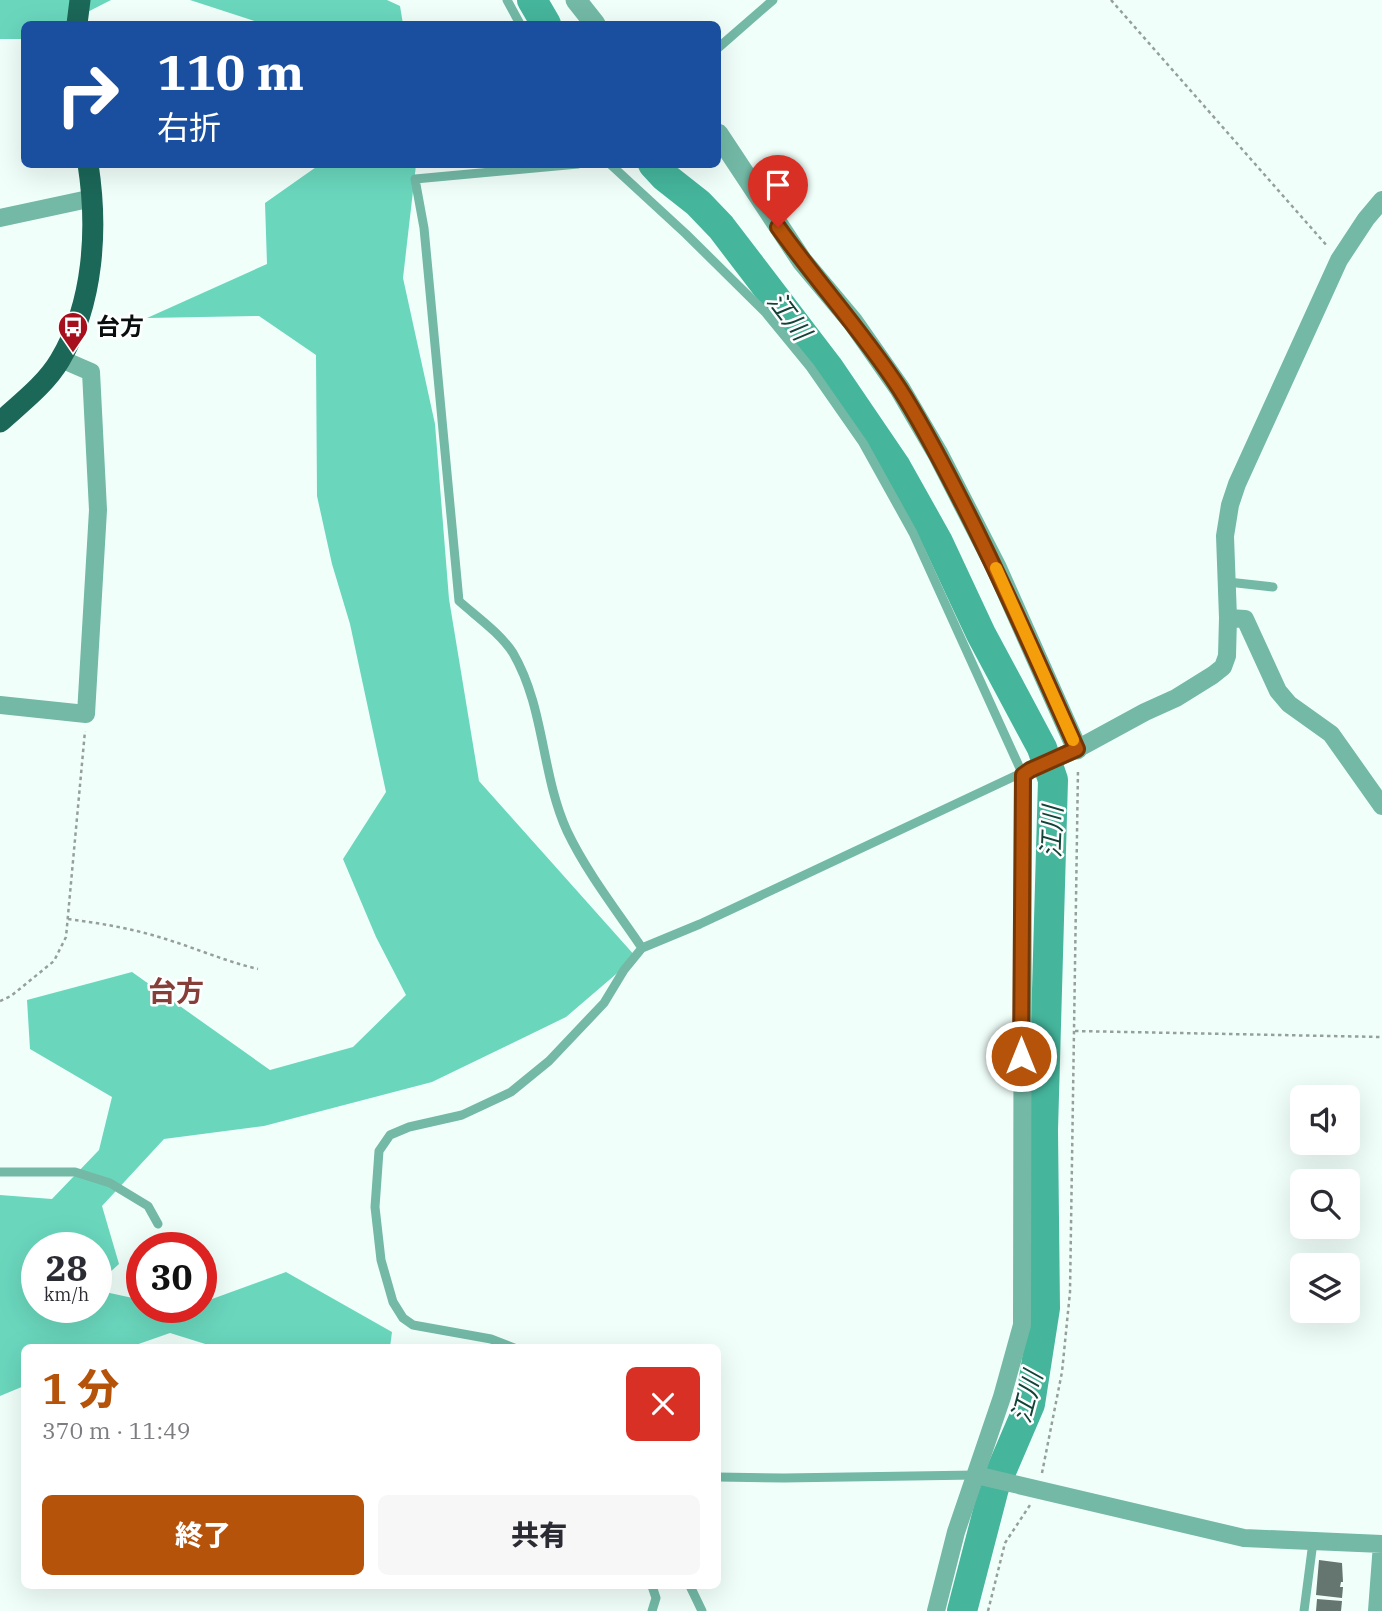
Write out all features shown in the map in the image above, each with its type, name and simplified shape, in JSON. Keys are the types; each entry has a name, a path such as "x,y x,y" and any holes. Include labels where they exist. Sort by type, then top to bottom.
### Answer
{"highway":[{"path":"77,21 80,0"},
{"path":"0,422 47,378 61,359 75,328 85,294 92,248 93,198 89,168"}],"street":[{"path":"576,0 592,21"},
{"path":"721,139 802,261 853,322 900,389 938,454 996,568 1072,751"},
{"path":"0,218 93,198"},
{"path":"936,1611 956,1532 1006,1384 1022,1325 1027,773 1176,698 1223,667 1227,656 1228,618 1225,536 1237,484 1339,260 1382,200"},
{"path":"0,705 86,714 98,510 91,372 61,359"},
{"path":"1228,618 1245,620 1278,691 1289,704 1331,734 1382,806"},
{"path":"976,1475 1244,1538 1313,1542 1362,1541 1382,1544 1377,1611"}],"lane":[{"path":"507,0 518,21"},
{"path":"721,45 773,0"},
{"path":"535,168 415,179 424,228 459,601 502,639 512,652 529,687 542,739 549,784 568,832 604,893 642,948"},
{"path":"504,1344 491,1339 413,1325 403,1318 393,1302 382,1260 375,1206 379,1151 390,1135 462,1115 511,1092 549,1061 604,1003 624,970 642,948 700,924 1014,776 1027,773 913,533 863,443 810,367 765,312 614,168"},
{"path":"1228,582 1273,587"},
{"path":"0,1171 75,1171 110,1183 148,1206 158,1224"},
{"path":"721,1477 976,1475"},
{"path":"1304,1611 1313,1542"},
{"path":"652,1611 656,1598 653,1589"},
{"path":"691,1589 702,1611"}],"path":[{"path":"1111,0 1339,260"},
{"path":"0,1001 11,996 54,961 66,937 86,714"},
{"path":"988,1611 1004,1543 1040,1491 1046,1446 1062,1372 1070,1292 1079,789 1072,751"},
{"path":"68,919 122,926 162,937 223,961 258,969"},
{"path":"1075,1031 1382,1037"}],"green space":[{"path":"0,0 111,0 70,21 21,21 21,39 0,39"},
{"path":"190,0 387,0 400,6 402,21 255,21"},
{"path":"315,168 416,168 403,278 435,424 449,599 479,781 636,957 566,1017 432,1082 264,1126 164,1139 102,1206 110,1232 21,1232 21,1323 112,1323 112,1293 126,1297 126,1323 217,1323 217,1297 286,1272 392,1332 390,1344 205,1344 170,1333 139,1344 21,1344 21,1387 0,1396 0,1195 52,1199 99,1150 112,1097 30,1049 27,1000 132,972 270,1070 353,1047 406,995 376,937 343,859 386,792 350,624 332,564 317,496 316,355 259,316 147,318 267,264 265,203"},
{"path":"112,1240 119,1264 112,1270"}],"building":[{"path":"1319,1560 1342,1563 1342,1598 1316,1595"},
{"path":"1317,1599 1342,1601 1341,1611 1316,1611"}],"waterway":[{"name":"江川","path":"532,0 544,21"},
{"name":"江川","path":"657,168 698,203 721,227 828,367 896,467 938,542 981,634 1042,748 1053,780 1043,1130 1045,1308 1030,1404 994,1488 962,1611"}],"slow traffic":[{"path":"996,568 1073,740"}],"place":[{"name":"台方","path":"73,354"}],"district":[{"name":"台方","path":"176,991"}],"route":[{"path":"778,227 802,261 853,322 900,389 938,454 996,568 1077,749 1023,775 1021,1056"}]}
